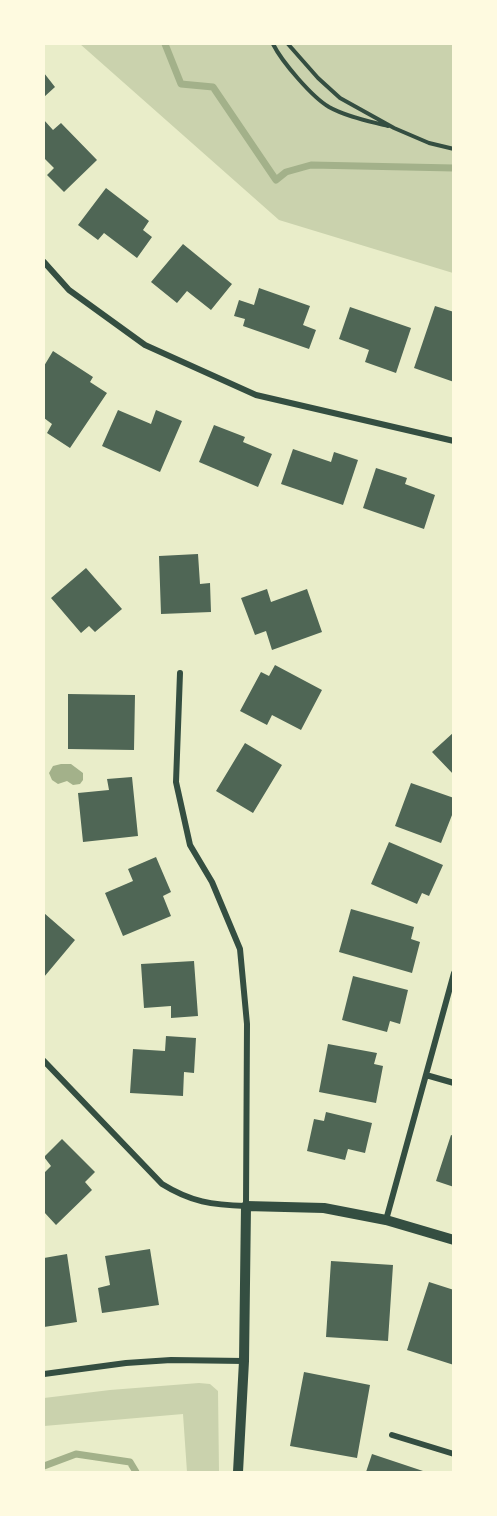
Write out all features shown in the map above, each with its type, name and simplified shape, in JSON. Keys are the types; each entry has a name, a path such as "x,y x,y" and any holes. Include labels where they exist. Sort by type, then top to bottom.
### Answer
{"street":[{"path":"44,262 69,290 145,345 256,395 453,441"},
{"path":"180,673 176,782 190,845 212,882 240,949 247,1024 244,1361 238,1473"},
{"path":"386,1220 453,973"},
{"path":"44,1061 162,1184 179,1195 216,1205 324,1208 386,1220 453,1240"},
{"path":"426,1074 453,1083"},
{"path":"44,1374 126,1363 171,1360 244,1361"},
{"path":"392,1435 453,1454"}],"path":[{"path":"273,44 279,55 308,88 328,106 351,116 453,148"},
{"path":"288,44 294,48 318,78 340,98 394,128"}],"shaded area":[{"path":"80,44 453,44 453,273 279,220"},
{"path":"71,764 83,773 83,780 80,784 73,785 67,781 58,784 52,780 49,773 53,766"},
{"path":"199,1383 210,1384 218,1391 219,1472 187,1472 183,1414 44,1426 44,1398"}],"building":[{"path":"44,73 55,87 44,97"},
{"path":"44,120 53,130 61,123 97,160 64,192 47,175 54,168 44,158"},
{"path":"106,188 149,221 143,230 152,237 137,258 104,233 98,240 78,225"},
{"path":"183,244 232,284 211,310 187,291 177,303 151,282"},
{"path":"259,288 310,306 303,325 316,330 309,349 243,326 245,319 234,316 239,300 254,305"},
{"path":"435,306 454,312 454,382 414,368"},
{"path":"350,307 411,328 396,373 365,362 369,350 339,339"},
{"path":"53,351 93,377 90,382 107,393 70,448 47,433 52,424 44,418 44,366"},
{"path":"118,410 151,424 156,410 182,421 160,472 102,446"},
{"path":"214,425 245,437 243,442 272,454 258,487 199,462"},
{"path":"293,449 331,462 334,452 358,460 343,505 281,484"},
{"path":"376,468 407,478 405,484 435,495 424,529 363,508"},
{"path":"198,554 200,584 210,583 211,612 161,614 159,556"},
{"path":"86,568 122,609 95,632 89,626 81,633 51,598"},
{"path":"267,589 271,602 307,589 322,632 272,650 266,631 255,635 241,598"},
{"path":"275,665 322,690 301,730 272,715 267,725 240,711 261,672 269,676"},
{"path":"68,694 135,695 134,750 68,749"},
{"path":"454,732 454,775 432,752"},
{"path":"245,743 282,765 253,813 216,791"},
{"path":"132,777 138,836 83,842 78,793 109,790 107,779"},
{"path":"411,783 454,798 454,810 441,843 395,826"},
{"path":"389,842 443,865 429,896 422,893 417,904 371,884"},
{"path":"156,857 171,892 163,896 171,916 123,936 105,893 133,881 128,869"},
{"path":"351,909 414,927 411,939 420,942 412,973 339,952"},
{"path":"44,913 75,940 44,977"},
{"path":"194,961 198,1016 171,1018 171,1006 144,1008 141,964"},
{"path":"353,976 408,990 400,1024 390,1021 387,1032 342,1020"},
{"path":"166,1036 196,1038 194,1073 184,1072 183,1096 130,1093 133,1049 165,1051"},
{"path":"328,1044 377,1053 374,1064 383,1066 376,1103 319,1092"},
{"path":"326,1112 372,1123 365,1153 348,1149 345,1160 307,1151 314,1119 324,1121"},
{"path":"451,1135 454,1136 454,1187 436,1181"},
{"path":"62,1139 95,1172 85,1182 92,1190 56,1225 44,1212 44,1173 51,1166 44,1157"},
{"path":"150,1249 159,1305 102,1313 98,1288 110,1285 105,1256"},
{"path":"67,1254 77,1322 44,1327 44,1258"},
{"path":"331,1261 393,1265 388,1341 326,1337"},
{"path":"429,1282 454,1290 454,1365 407,1350"},
{"path":"304,1372 370,1385 357,1458 290,1446"},
{"path":"372,1454 426,1472 366,1472"}],"waterway":[{"path":"165,44 181,84 213,87 276,180 286,172 311,165 454,168"},
{"path":"44,1466 76,1454 130,1462 136,1472"}]}
